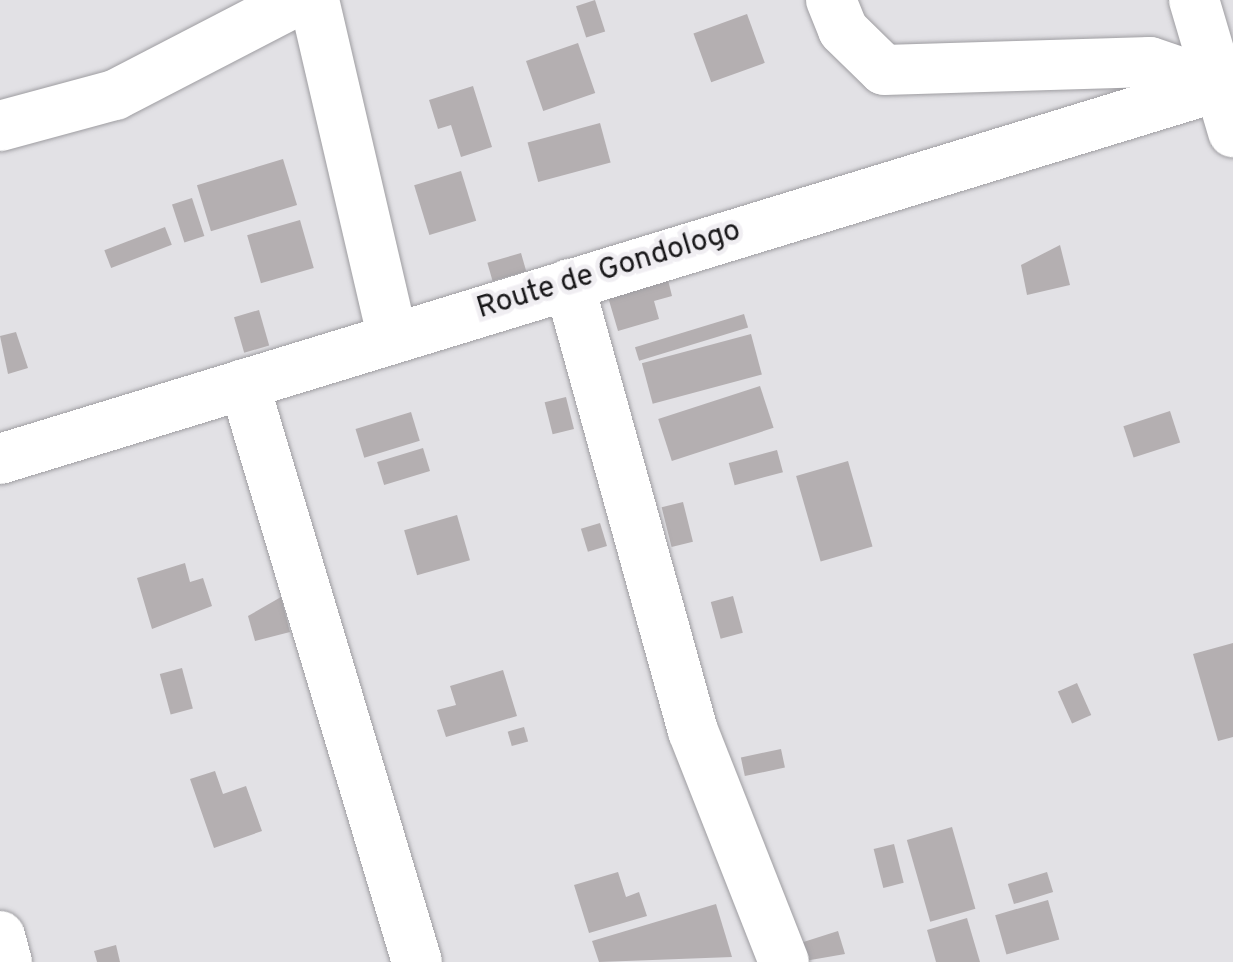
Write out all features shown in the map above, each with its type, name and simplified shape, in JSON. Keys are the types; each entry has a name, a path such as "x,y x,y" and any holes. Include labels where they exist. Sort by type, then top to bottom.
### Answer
{"street":[{"path":"0,126 115,95 298,0"},
{"path":"314,0 392,334"},
{"path":"831,0 843,30 884,70 1150,62 1229,100"},
{"path":"1194,0 1229,100"},
{"name":"Route de Gondologo","path":"0,460 392,334 1229,100"},
{"path":"569,284 693,732 784,962"},
{"path":"244,384 417,962"},
{"path":"0,936 7,962"}],"building":[{"path":"595,0 605,31 586,38 576,6"},
{"path":"747,14 765,63 711,82 693,33"},
{"path":"578,43 595,93 543,111 526,61"},
{"path":"473,86 492,147 461,157 451,125 438,129 429,100"},
{"path":"600,123 611,163 538,182 528,142"},
{"path":"283,159 297,205 211,231 197,185"},
{"path":"461,171 476,221 429,235 414,185"},
{"path":"192,198 204,236 184,243 172,204"},
{"path":"300,220 314,268 261,283 247,235"},
{"path":"165,227 172,245 111,268 104,250"},
{"path":"1060,245 1070,285 1027,295 1021,265"},
{"path":"521,253 526,271 493,281 487,263"},
{"path":"668,280 672,296 654,301 659,319 618,331 608,297"},
{"path":"259,310 269,346 244,353 234,317"},
{"path":"744,314 748,327 639,361 635,347"},
{"path":"16,332 28,368 8,374 0,336"},
{"path":"751,334 762,375 653,404 642,363"},
{"path":"760,386 774,428 672,461 658,419"},
{"path":"566,397 574,429 553,434 545,402"},
{"path":"1170,411 1180,442 1134,458 1123,426"},
{"path":"411,412 420,441 364,458 356,429"},
{"path":"423,448 430,471 384,485 377,462"},
{"path":"777,450 783,472 735,485 729,463"},
{"path":"848,461 873,547 821,561 796,476"},
{"path":"683,502 693,542 672,547 662,507"},
{"path":"457,515 470,560 417,575 404,530"},
{"path":"600,523 607,546 588,552 581,529"},
{"path":"185,563 190,582 203,578 212,606 152,629 137,578"},
{"path":"733,596 743,633 721,639 711,602"},
{"path":"281,597 290,632 255,641 248,616"},
{"path":"1233,643 1233,737 1218,741 1193,654"},
{"path":"182,668 193,709 171,715 160,674"},
{"path":"503,670 517,716 446,737 437,710 456,705 450,686"},
{"path":"1077,683 1091,715 1072,724 1058,692"},
{"path":"524,727 528,741 512,746 508,732"},
{"path":"781,749 785,768 745,776 741,758"},
{"path":"215,771 223,794 246,786 262,831 214,848 190,779"},
{"path":"952,827 975,909 930,922 907,840"},
{"path":"894,844 904,883 883,888 874,849"},
{"path":"618,872 626,897 639,892 647,916 589,933 574,885"},
{"path":"1047,872 1053,892 1014,904 1008,884"},
{"path":"1048,900 1059,939 1006,955 995,915"},
{"path":"716,904 732,957 599,962 592,941"},
{"path":"967,918 980,962 936,962 927,930"},
{"path":"838,931 845,954 799,962 794,945"},
{"path":"116,945 120,962 97,962 94,951"}]}
